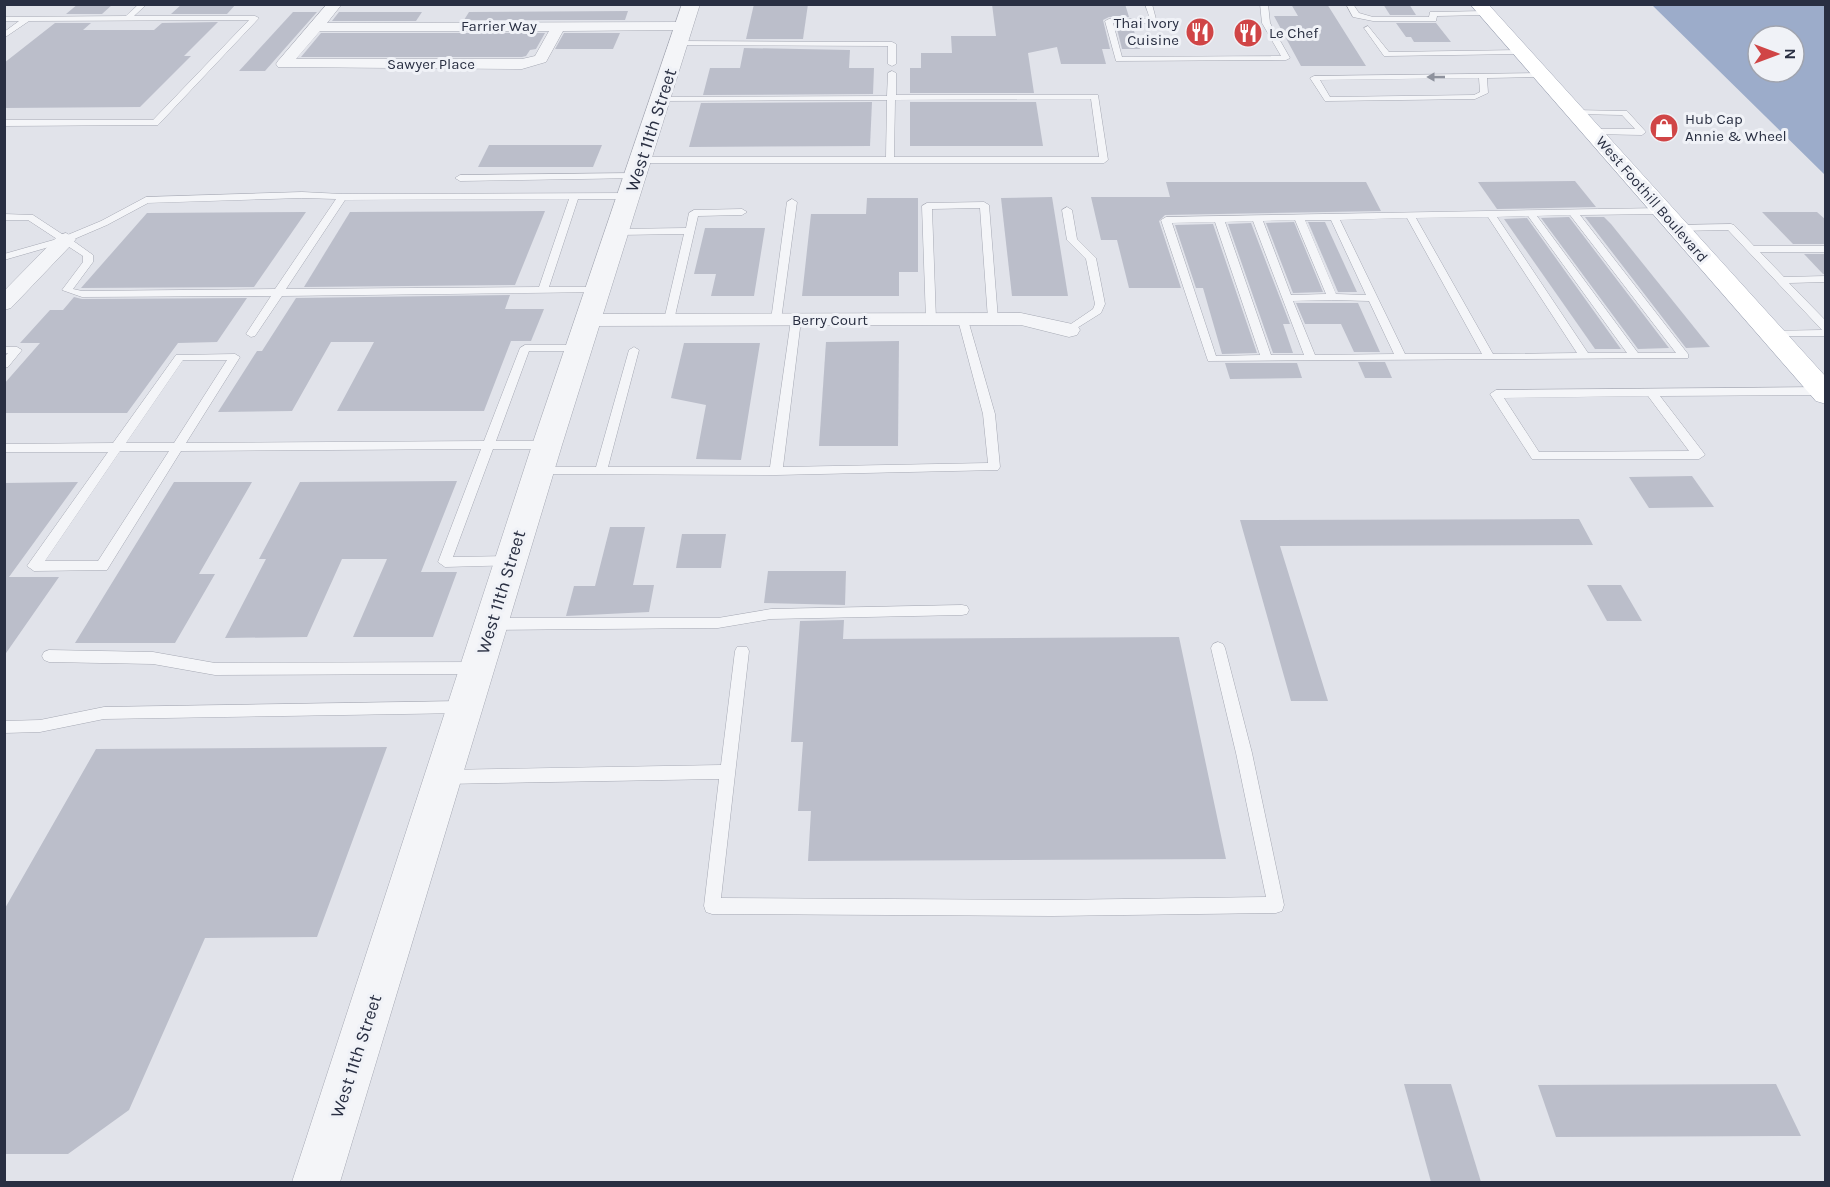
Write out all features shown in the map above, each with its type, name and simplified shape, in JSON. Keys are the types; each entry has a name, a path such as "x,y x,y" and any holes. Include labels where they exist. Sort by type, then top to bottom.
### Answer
{"main road":[{"name":"West Foothill Boulevard","path":"1481,9 1824,393"}],"street":[{"path":"316,27 335,4"},
{"path":"432,26 442,12"},
{"path":"623,27 630,12"},
{"name":"Farrier Way","path":"316,27 623,27 684,24"},
{"name":"West 11th Street","path":"316,1182 510,561 684,24"},
{"name":"Sawyer Place","path":"316,27 284,64 522,64 541,59 558,27"},
{"path":"4,304 66,239"},
{"name":"Berry Court","path":"588,319 1021,319 1069,330"}],"lane":[{"path":"126,19 144,4"},
{"path":"1148,4 1154,21 1109,21 1119,59 1286,58 1266,22 1264,4"},
{"path":"1349,4 1356,15 1373,19 1433,19 1433,14 1481,9"},
{"path":"4,19 255,18 155,123 4,123"},
{"path":"4,36 27,19"},
{"path":"684,24 892,44 892,63"},
{"path":"1368,28 1387,54 1520,52"},
{"path":"890,160 891,74"},
{"path":"1483,76 1484,93 1475,97 1328,99 1314,78 1541,75"},
{"path":"460,178 636,177 890,160 1104,160 1095,96 661,99"},
{"path":"1575,112 1624,113 1642,132 1593,132"},
{"path":"4,257 66,239 104,223 146,200 302,195 342,197 574,196 636,177"},
{"path":"543,291 574,196"},
{"path":"251,334 342,197"},
{"path":"776,471 792,202"},
{"path":"931,320 927,206 984,205 993,319"},
{"path":"1067,210 1072,240 1091,258 1100,304 1097,310 1069,330"},
{"path":"669,320 694,213 742,212"},
{"path":"1573,213 1684,356 1212,358 1166,220 1573,213 1731,227 1826,328"},
{"path":"1491,214 1585,357"},
{"path":"1531,214 1635,356"},
{"path":"1410,216 1489,357"},
{"path":"4,217 30,217 88,255 88,262 67,290 75,292 543,291 588,319"},
{"path":"1334,217 1401,357"},
{"path":"1299,218 1332,297"},
{"path":"1219,219 1266,358"},
{"path":"1257,219 1311,358"},
{"path":"617,232 690,231"},
{"path":"1751,249 1826,249"},
{"path":"1780,280 1826,279"},
{"path":"1287,298 1372,298"},
{"path":"510,561 445,562 525,348 588,319"},
{"path":"4,448 489,446 601,471 994,467 989,414 963,320"},
{"path":"1771,334 1826,333"},
{"path":"4,350 17,350 4,364"},
{"path":"601,471 634,350"},
{"path":"180,357 235,357 179,447 102,566 34,566 180,357"},
{"path":"1651,393 1699,455 1536,456 1496,394 1651,393 1824,393"},
{"path":"491,624 717,623 771,614 962,610"},
{"path":"742,651 712,906 1052,908 1276,905 1244,753 1218,648"},
{"path":"49,656 179,659 215,669 477,668"},
{"path":"4,727 40,726 104,713 464,707"},
{"path":"444,777 728,772"}],"water":[{"path":"1652,5 1825,5 1825,175"}],"building":[{"path":"78,4 113,4 102,14 66,14"},
{"path":"182,4 236,4 227,14 171,14"},
{"path":"754,4 808,4 803,39 746,39"},
{"path":"992,4 1125,4 1129,17 1109,17 1103,20 1110,49 1102,49 1106,64 1061,64 1057,47 1028,53 1034,93 910,93 910,68 921,68 921,53 952,53 951,36 996,36"},
{"path":"1291,4 1327,4 1366,66 1301,66 1274,16 1298,16"},
{"path":"1383,4 1409,4 1416,15 1390,15"},
{"path":"628,11 625,20 464,20 469,12"},
{"path":"293,12 317,12 265,71 239,71"},
{"path":"339,12 422,12 416,21 332,21"},
{"path":"218,22 184,56 191,56 140,107 4,108 4,63 55,23 91,23 83,30 154,30 162,23"},
{"path":"1396,23 1436,23 1451,42 1414,42 1411,37 1406,37"},
{"path":"1116,25 1132,25 1140,49 1122,49"},
{"path":"321,33 545,33 536,49 530,50 526,56 522,57 301,57"},
{"path":"564,33 620,33 613,49 555,49"},
{"path":"744,48 850,50 849,68 874,68 873,94 703,95 710,68 740,68"},
{"path":"872,102 870,146 689,147 701,103"},
{"path":"910,102 1036,102 1043,146 910,146"},
{"path":"489,145 602,145 593,167 478,167"},
{"path":"1575,181 1596,207 1497,209 1478,182"},
{"path":"1166,182 1366,182 1381,211 1165,215 1159,221 1181,288 1129,288 1117,240 1101,240 1091,197 1170,197"},
{"path":"1052,197 1068,296 1012,296 1001,198"},
{"path":"867,198 918,198 918,272 899,272 899,296 802,296 811,214 866,214"},
{"path":"545,211 515,285 304,287 350,212"},
{"path":"306,212 254,287 81,288 147,213"},
{"path":"1762,212 1817,212 1826,220 1826,244 1793,244"},
{"path":"1569,217 1669,348 1638,349 1541,218"},
{"path":"1585,217 1604,217 1611,224 1710,347 1686,348"},
{"path":"1527,218 1621,349 1595,349 1504,219"},
{"path":"1294,222 1323,292 1293,293 1266,223"},
{"path":"1308,222 1325,222 1357,292 1338,292"},
{"path":"1251,223 1290,324 1283,324 1293,353 1273,353 1228,224"},
{"path":"1213,224 1257,353 1222,354 1203,288 1196,288 1175,225"},
{"path":"705,228 765,228 754,296 711,296 716,274 694,274"},
{"path":"1804,254 1826,254 1826,274 1823,274"},
{"path":"510,295 505,309 544,309 531,341 511,341 484,411 337,411 374,342 331,342 292,411 218,412 257,351 262,351 296,298"},
{"path":"74,297 82,299 247,298 217,342 178,343 127,413 4,413 4,384 40,343 20,343 50,310 63,310"},
{"path":"1296,303 1358,303 1380,352 1354,352 1341,324 1305,324"},
{"path":"899,341 898,446 819,446 826,342"},
{"path":"684,343 760,343 741,460 696,459 706,405 671,398"},
{"path":"1358,362 1385,362 1392,378 1365,378"},
{"path":"1225,363 1297,363 1302,378 1230,379"},
{"path":"1692,476 1714,507 1649,508 1629,477"},
{"path":"457,481 421,572 457,572 433,637 353,637 387,559 342,559 307,637 225,638 266,559 259,559 300,482"},
{"path":"78,482 9,577 59,577 4,656 4,483"},
{"path":"174,482 252,482 199,574 215,574 175,643 75,643"},
{"path":"1579,519 1593,545 1280,546 1328,701 1291,701 1240,520"},
{"path":"610,527 645,527 633,585 654,585 649,612 566,616 574,586 595,586"},
{"path":"682,534 726,534 721,568 676,568"},
{"path":"768,571 846,571 845,605 764,603"},
{"path":"1587,585 1621,585 1642,621 1607,621"},
{"path":"844,620 843,639 1179,637 1226,859 808,861 811,811 798,811 803,742 791,742 800,621"},
{"path":"387,747 317,937 205,938 129,1110 68,1154 4,1154 4,910 96,749"},
{"path":"1404,1084 1451,1084 1481,1182 1431,1182"},
{"path":"1776,1084 1801,1136 1556,1137 1538,1085"}],"place":[{"name":"Thai Ivory Cuisine","path":"1200,32"},
{"name":"Le Chef","path":"1248,33"},
{"name":"Hub Cap Annie & Wheel","path":"1664,128"}]}
